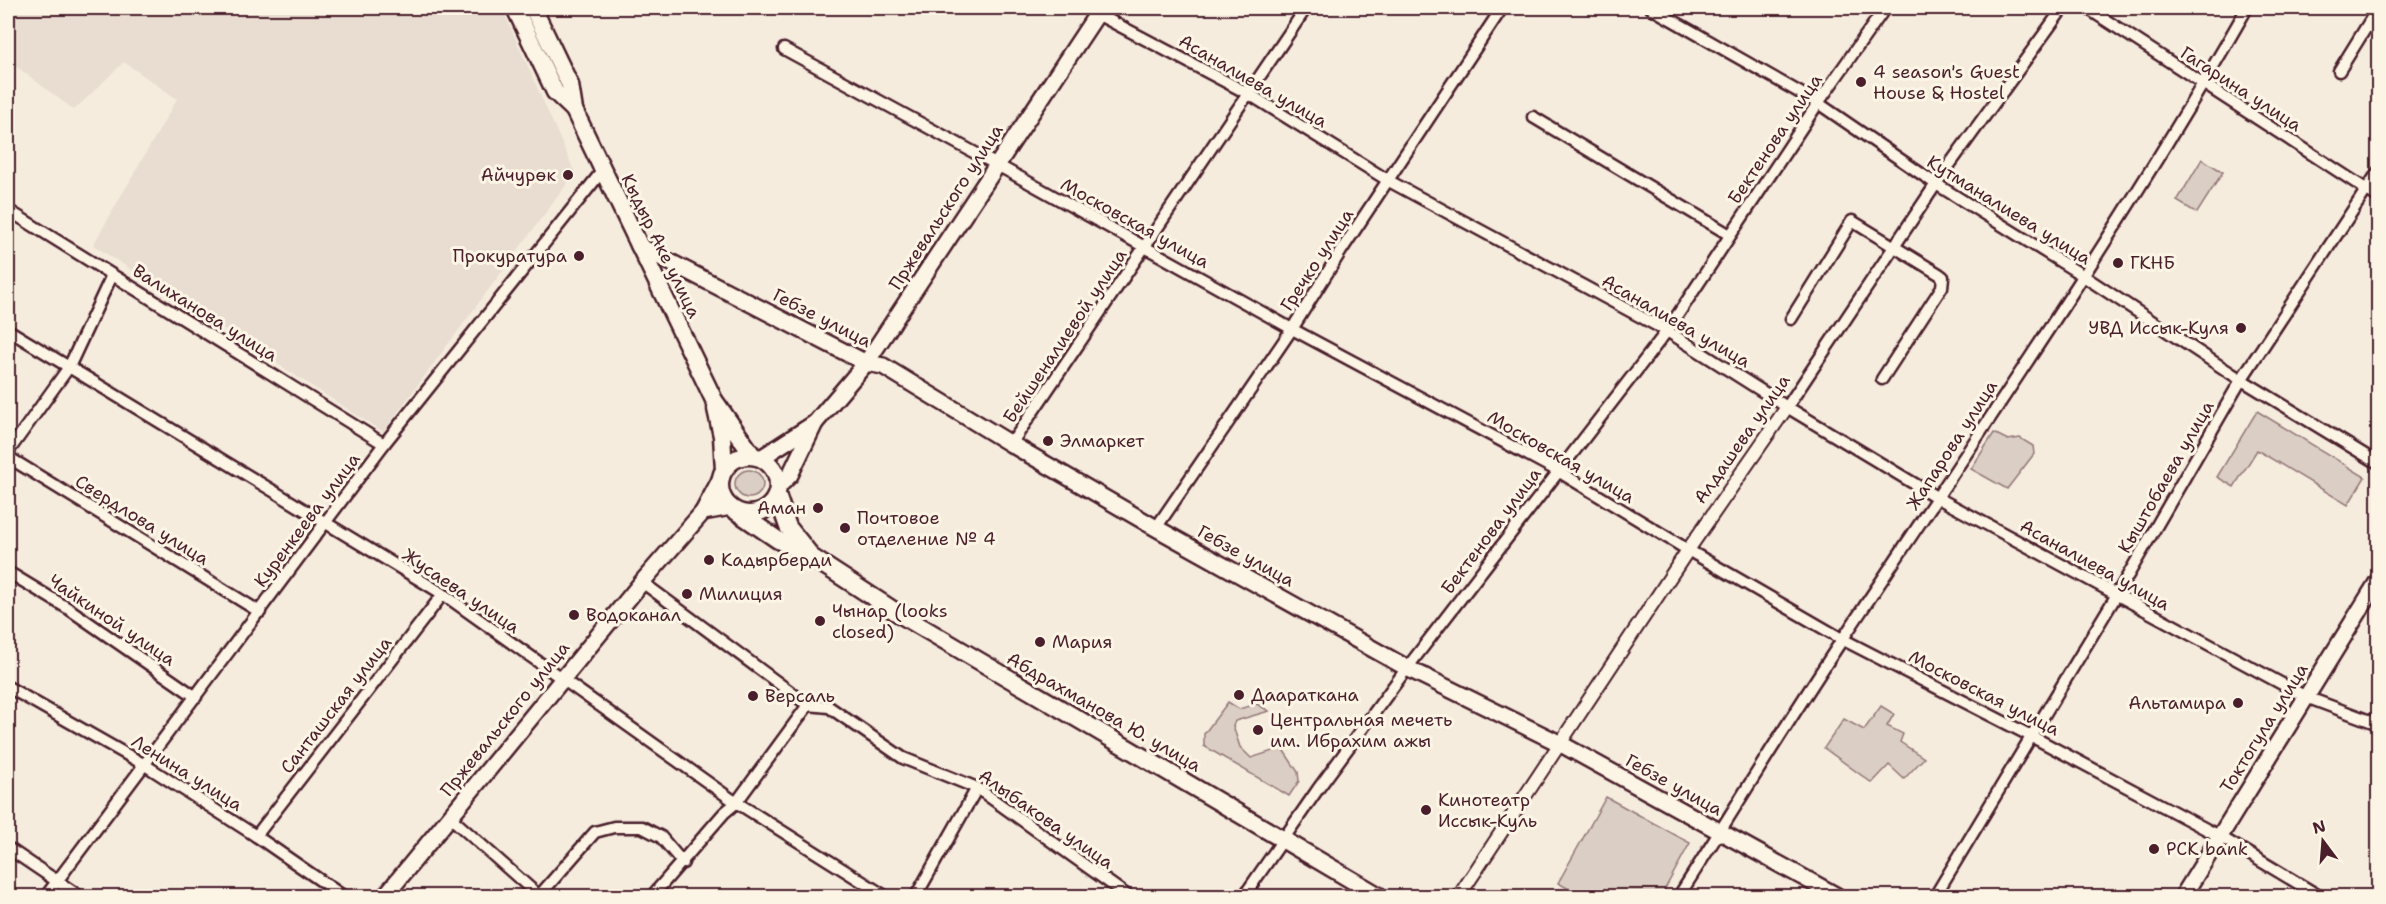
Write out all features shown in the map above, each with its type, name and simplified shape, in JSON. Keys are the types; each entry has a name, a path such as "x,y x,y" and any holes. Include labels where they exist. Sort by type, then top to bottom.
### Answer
{"highway":[{"name":"Кыдыр Аке улица","path":"515,8 555,92 574,110"},
{"name":"Кыдыр Аке улица","path":"533,8 570,85 574,110 714,400 757,457"},
{"name":"Кыдыр Аке улица","path":"714,400 722,436 722,474"},
{"path":"757,457 774,469 778,491 773,503 759,513 752,514 734,509 722,495 722,474 736,459 757,457"},
{"name":"Абдрахманова Ю. улица","path":"778,491 788,527 813,558"},
{"name":"Абдрахманова Ю. улица","path":"734,509 778,540 813,558 915,624 1379,897"}],"main road":[{"name":"Пржевальского улица","path":"778,491 790,475 815,423 866,363 997,165 1095,10"},
{"name":"Гебзе улица","path":"639,246 866,363 883,366 1156,528 1407,668 1561,744 1837,897"},
{"name":"Пржевальского улица","path":"757,457 815,423"},
{"name":"Пржевальского улица","path":"385,897 642,582 702,512 722,474"},
{"path":"702,512 734,509"},
{"name":"Токтогула улица","path":"2183,897 2379,581"}],"street":[{"name":"Бейшеналиевой улица","path":"1011,444 1306,8"},
{"name":"Гречко улица","path":"1156,528 1292,329 1502,8"},
{"name":"Кутманалиева улица","path":"1651,8 1818,103 1936,184 2082,275 2241,380 2379,463"},
{"name":"Бектенова улица","path":"1244,897 1283,839 1407,668 1667,331 1818,103 1885,8"},
{"name":"Алдашева улица","path":"1459,897 1688,550 1896,248 1936,184 2063,8"},
{"name":"Гагарина улица","path":"2087,8 2379,197"},
{"name":"Жапарова улица","path":"1678,897 1842,639 1938,498 2082,275 2204,84 2247,8"},
{"path":"2339,71 2379,8"},
{"name":"Асаналиева улица","path":"1095,10 1249,94 1389,181 1667,331 1938,498 2306,697 2379,724"},
{"name":"Московская улица","path":"784,49 1292,329 1558,471 1688,550 1842,639 2219,836 2319,897"},
{"path":"1533,117 1730,235"},
{"name":"Куренкеева улица","path":"46,897 384,444 603,170"},
{"name":"Кыштобаева улица","path":"1935,897 2116,596 2241,380 2379,172"},
{"name":"Валиханова улица","path":"8,210 384,444"},
{"path":"1791,319 1852,221 1939,274 1943,282 1882,379"},
{"path":"8,452 69,367 112,275"},
{"name":"Жусаева улица","path":"8,330 324,524 443,594 736,803 885,897"},
{"name":"Свердлова улица","path":"8,457 260,612"},
{"name":"Чайкиной улица","path":"8,572 69,609 196,697"},
{"name":"Алыбакова улица","path":"642,582 808,705 829,707 903,758 977,788 1128,897"},
{"name":"Санташская улица","path":"256,836 443,594"},
{"name":"Ленина улица","path":"8,687 146,765 256,836 343,897"},
{"path":"652,897 724,813 736,803 808,705"},
{"path":"916,897 977,788"},
{"path":"450,817 539,896 595,832 614,826 642,827 661,837 683,863"},
{"path":"8,848 79,897"}],"shaded area":[{"path":"8,8 502,8 575,173 383,432 93,245 177,99 124,62 74,110 8,60"},
{"path":"2202,159 2223,172 2197,213 2177,201"},
{"path":"2257,411 2365,477 2348,505 2257,450 2234,487 2217,477"},
{"path":"1994,433 2008,440 2020,438 2033,446 2034,454 2007,489 1971,469"},
{"path":"749,470 759,474 763,484 759,494 749,498 739,494 735,484 739,474"},
{"path":"1228,702 1239,709 1257,704 1269,711 1235,721 1233,726 1240,747 1251,758 1282,748 1298,772 1299,781 1289,796 1204,746 1204,734"},
{"path":"1881,706 1894,714 1887,726 1903,734 1900,742 1924,758 1904,779 1889,765 1872,783 1824,748 1844,719 1864,730"},
{"path":"1606,797 1690,843 1661,896 1582,896 1558,883"}],"place":[{"name":"4 season's Guest House & Hostel","path":"1861,82"},
{"name":"Айчурөк","path":"568,175"},
{"name":"Прокуратура","path":"579,256"},
{"name":"ГКНБ","path":"2118,263"},
{"name":"УВД Иссык-Куля","path":"2241,328"},
{"name":"Элмаркет","path":"1048,441"},
{"name":"Аман","path":"818,508"},
{"name":"Почтовое отделение № 4","path":"845,528"},
{"name":"Кадырберди","path":"709,560"},
{"name":"Милиция","path":"687,594"},
{"name":"Водоканал","path":"574,615"},
{"name":"Чынар (looks closed)","path":"820,621"},
{"name":"Мария","path":"1040,642"},
{"name":"Даараткана","path":"1239,695"},
{"name":"Версаль","path":"753,696"},
{"name":"Альтамира","path":"2238,703"},
{"name":"Центральная мечеть им. Ибрахим ажы","path":"1258,730"},
{"name":"Кинотеатр Иссык-Куль","path":"1426,810"},
{"name":"PCK bank","path":"2154,849"}]}
